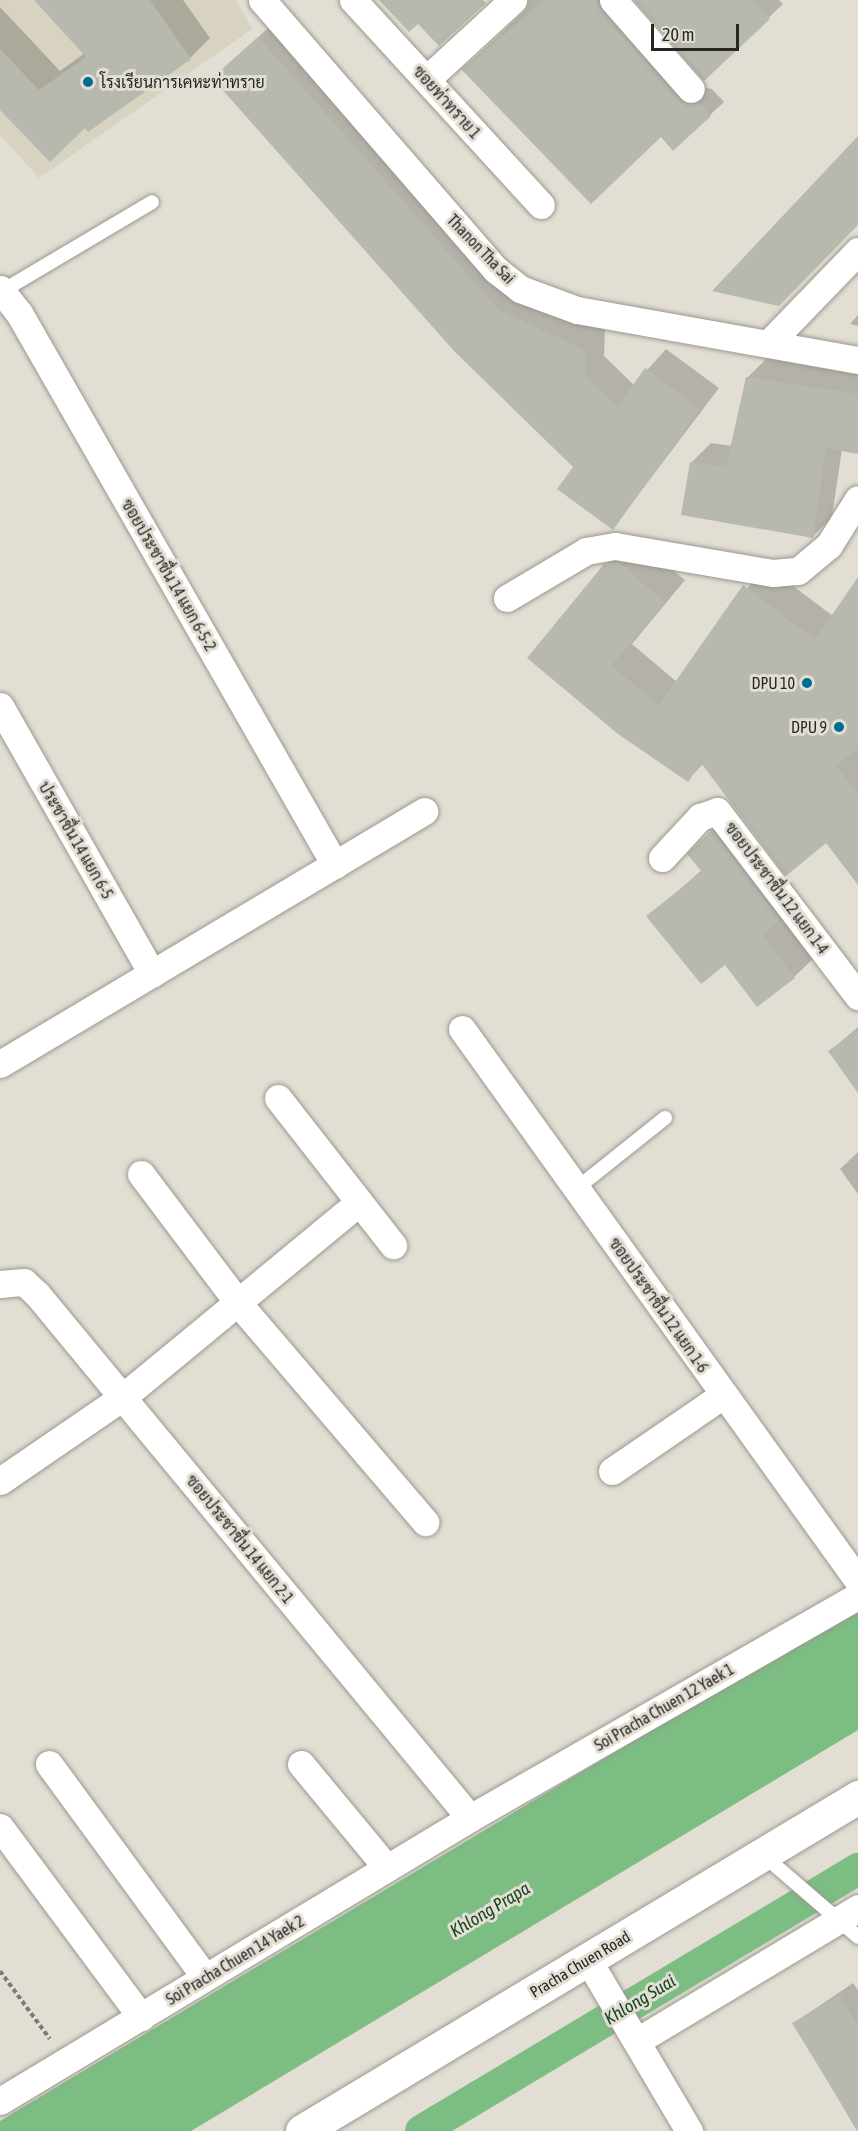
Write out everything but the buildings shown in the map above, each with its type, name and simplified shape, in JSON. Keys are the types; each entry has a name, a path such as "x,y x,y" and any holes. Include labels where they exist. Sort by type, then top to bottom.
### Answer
{"main road":[{"name":"Pracha Chuen Road","path":"302,2131 858,1797"}],"street":[{"name":"Thanon Tha Sai","path":"262,0 496,270 520,289 577,310 771,341 858,360"},
{"name":"ซอยท่าทราย 1","path":"353,0 541,205"},
{"path":"427,79 513,0"},
{"path":"613,0 691,89"},
{"path":"771,341 858,251"},
{"name":"ซอยประชาชื่น 14 แยก 6-5-2","path":"2,290 334,865"},
{"path":"507,598 586,551 615,546 773,573 798,571 828,545 858,499"},
{"name":"ประชาชื่น 14 แยก 6-5","path":"0,706 152,974"},
{"path":"0,1064 424,811"},
{"name":"ซอยประชาชื่น 12 แยก 1-4","path":"662,858 700,817 717,811 858,996"},
{"name":"ซอยประชาชื่น 12 แยก 1-6","path":"462,1029 858,1581"},
{"path":"278,1098 393,1245"},
{"path":"141,1174 239,1304 424,1522"},
{"path":"0,1480 124,1396 239,1304 359,1202"},
{"name":"ซอยประชาชื่น 14 แยก 2-1","path":"0,1284 24,1281 37,1293 470,1818"},
{"path":"612,1471 723,1395"},
{"name":"Soi Pracha Chuen 12 Yaek 1","path":"470,1818 858,1596"},
{"path":"49,1764 205,1977"},
{"path":"301,1764 387,1868"},
{"name":"Soi Pracha Chuen 14 Yaek 2","path":"0,2101 470,1818"},
{"path":"0,1827 141,2017"},
{"path":"635,2035 844,1918"},
{"path":"588,1960 608,1986 689,2131"}],"lane":[{"path":"2,290 152,202"},
{"path":"576,1189 665,1118"},
{"path":"762,1854 803,1891 844,1918"}],"path":[{"path":"0,1971 66,2061"}],"shaded area":[{"name":"โรงเรียนการเคหะท่าทราย","path":"0,0 236,0 252,29 39,178 0,135"}],"water":[{"name":"Khlong Prapa","path":"858,1606 858,1730 191,2131 0,2131 0,2121"}],"waterway":[{"name":"Khlong Suai","path":"421,2131 858,1869"}],"place":[{"name":"โรงเรียนการเคหะท่าทราย","path":"88,82"},
{"name":"DPU 10","path":"807,683"},
{"name":"DPU 9","path":"839,727"}]}
